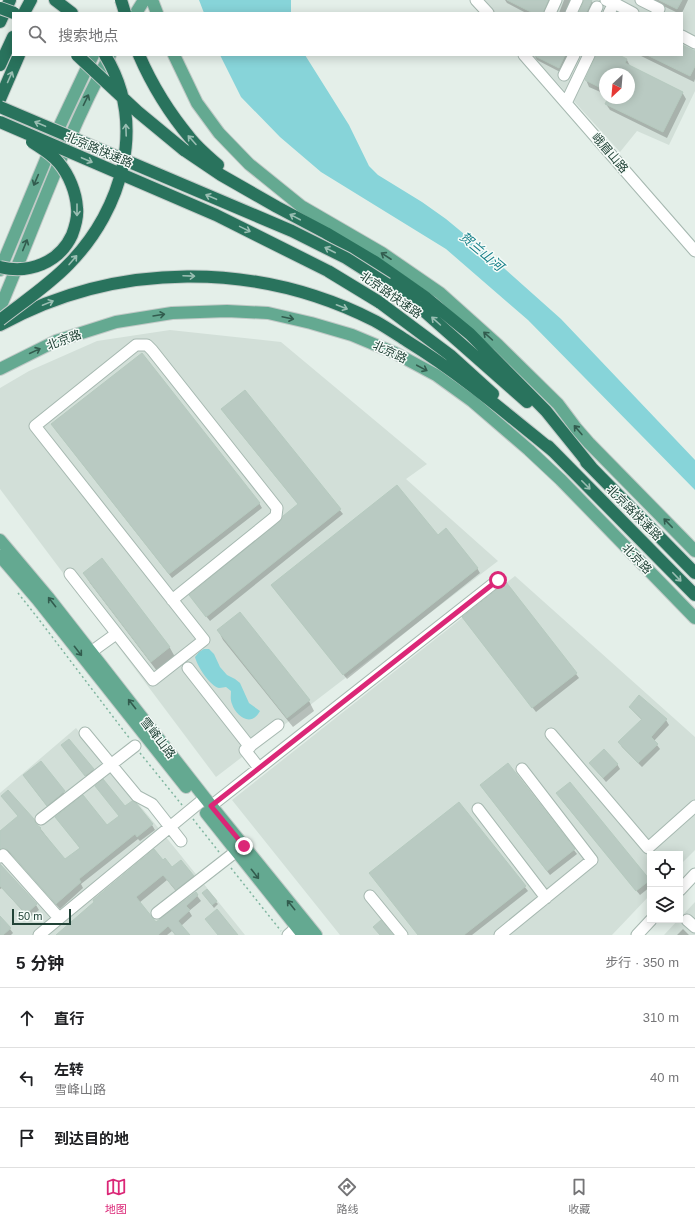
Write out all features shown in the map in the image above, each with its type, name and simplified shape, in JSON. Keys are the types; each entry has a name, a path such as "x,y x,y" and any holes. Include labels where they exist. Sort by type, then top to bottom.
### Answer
{"highway":[{"path":"0,22 10,0"},
{"path":"25,12 31,0"},
{"path":"33,12 38,0"},
{"path":"55,0 71,12"},
{"path":"121,0 125,12"},
{"path":"0,8 12,12"},
{"path":"0,65 12,39"},
{"path":"0,99 19,56"},
{"path":"78,56 138,112 184,150 222,175 375,262 425,297 470,334 546,411 592,468"},
{"path":"0,320 48,283 69,264 91,238 107,213 115,195 123,165 126,146 125,115 119,82 106,56"},
{"path":"139,56 154,87 191,140 221,168 277,207"},
{"name":"北京路快速路","path":"0,107 292,231 346,258 387,284 425,312 537,411 695,573"},
{"path":"0,122 44,150 58,161 66,173 74,191 78,209 75,227 69,242 60,253 47,262 32,268 16,270 0,267"},
{"name":"北京路快速路","path":"0,122 230,222 328,271 379,302 450,355 514,412 695,596"},
{"path":"0,325 16,316 65,296 110,284 148,278 183,276 224,277 282,287 339,306 376,322 434,358 486,397 554,452"}],"main road":[{"path":"120,12 127,0"},
{"path":"137,12 144,0"},
{"path":"152,0 157,12"},
{"path":"0,270 58,129 93,56"},
{"path":"0,308 50,182 80,113 109,56"},
{"path":"174,56 197,103 219,132 249,164 301,206 382,253 435,290 464,314 558,404 589,443 695,551"},
{"name":"北京路","path":"0,369 26,355 63,339 116,322 172,313 227,311 268,314 311,323 352,335 395,353 436,375 472,401 561,480 695,618"},
{"name":"雪峰山路","path":"0,540 48,597 91,652 240,848 296,932"},
{"name":"雪峰山路","path":"0,556 205,802"},
{"name":"雪峰山路","path":"240,848 316,935"}],"street":[{"path":"476,0 487,12"},
{"path":"550,12 556,0"},
{"path":"571,12 577,0"},
{"path":"641,0 659,9 658,12"},
{"path":"611,4 631,12"},
{"path":"683,36 695,42"},
{"name":"峨眉山路","path":"527,56 695,251"},
{"path":"564,75 574,56"},
{"path":"566,103 589,56"},
{"path":"70,574 153,680 204,640 172,600 35,426 136,345 147,345 277,508 276,516 172,600"},
{"path":"39,935 170,827 205,802 259,768 498,580"},
{"path":"91,652 116,634"},
{"path":"188,668 250,747"},
{"path":"259,768 245,750 278,725"},
{"path":"85,733 137,796 152,804 181,841"},
{"path":"551,734 648,848 695,806"},
{"path":"41,819 111,763 135,746"},
{"path":"500,935 592,860 522,769"},
{"path":"478,809 546,898"},
{"path":"157,913 240,848"},
{"path":"0,857 3,855 58,918"},
{"path":"683,887 695,874"},
{"path":"370,896 402,935"},
{"path":"637,935 648,923"}],"shaded area":[{"path":"481,0 695,0 695,91 669,145 637,131 620,152 533,56 683,56 683,12 492,12"},
{"path":"170,330 281,342 427,464 406,479 498,561 216,777 0,489 0,388 29,371 97,341"},
{"path":"515,576 695,737 695,850 683,862 683,851 647,851 647,898 612,935 340,935 232,800"},
{"path":"76,728 245,935 0,935 0,793"},
{"path":"695,902 695,935 664,935 675,923 683,923 683,915"}],"water":[{"path":"199,0 291,0 291,12 204,12"},
{"name":"贺兰山河","path":"220,56 306,56 349,125 369,166 378,175 422,202 446,219 487,253 561,319 695,460 695,490 528,320 446,249 321,172 280,137 241,97"},
{"path":"204,649 209,649 214,654 220,667 227,675 240,683 249,703 260,711 252,719 244,718 237,713 232,704 231,691 226,687 219,688 215,686 204,675 195,657"}],"building":[{"path":"507,0 548,0 543,12 531,12"},
{"path":"584,0 592,0 586,12 579,12"},
{"path":"659,0 682,0 677,9"},
{"path":"683,45 695,51 695,66 690,76 649,56 683,56"},
{"path":"535,56 565,56 559,68"},
{"path":"596,56 621,56 627,59 625,63 635,68 599,68 599,87 585,80"},
{"path":"635,68 683,92 663,132 605,104 635,104"},
{"path":"142,353 260,503 169,574 51,424"},
{"path":"245,390 341,509 206,617 189,595 280,521 283,516 298,504 221,409"},
{"path":"397,485 438,535 446,528 478,568 343,675 271,585"},
{"path":"102,558 170,647 151,662 83,573"},
{"path":"506,582 577,673 532,708 462,617"},
{"path":"240,612 310,700 287,718 217,630"},
{"path":"639,695 667,719 651,737 658,744 638,763 618,742 642,719 629,707"},
{"path":"69,739 94,769 85,776 61,745"},
{"path":"604,749 618,764 603,778 589,763"},
{"path":"41,761 65,791 47,806 23,775"},
{"path":"508,763 575,849 547,871 480,785"},
{"path":"103,779 125,806 132,801 136,803 153,824 137,837 135,834 79,879 81,882 56,904 8,850 3,848 0,849 0,831 18,816 1,796 8,790 34,819 36,824 41,828 40,829 65,859 80,848 55,817 83,795 107,825 119,816 95,786"},
{"path":"570,782 647,876 647,882 636,891 556,793"},
{"path":"459,802 526,886 464,935 418,935 369,873"},
{"path":"154,849 163,860 165,858 172,867 181,860 194,876 176,890 163,875 136,897 156,922 196,892 198,895 186,906 190,910 178,921 190,935 176,935 168,926 158,935 56,935 94,902 93,900"},
{"path":"0,864 37,904 26,914 0,886"},
{"path":"207,889 217,901 212,905 202,893"},
{"path":"217,909 238,935 218,935 205,919"},
{"path":"0,916 11,928 3,935 0,935"},
{"path":"381,920 393,935 380,935 373,927"}],"route":[{"path":"244,846 211,806 498,580"}]}
